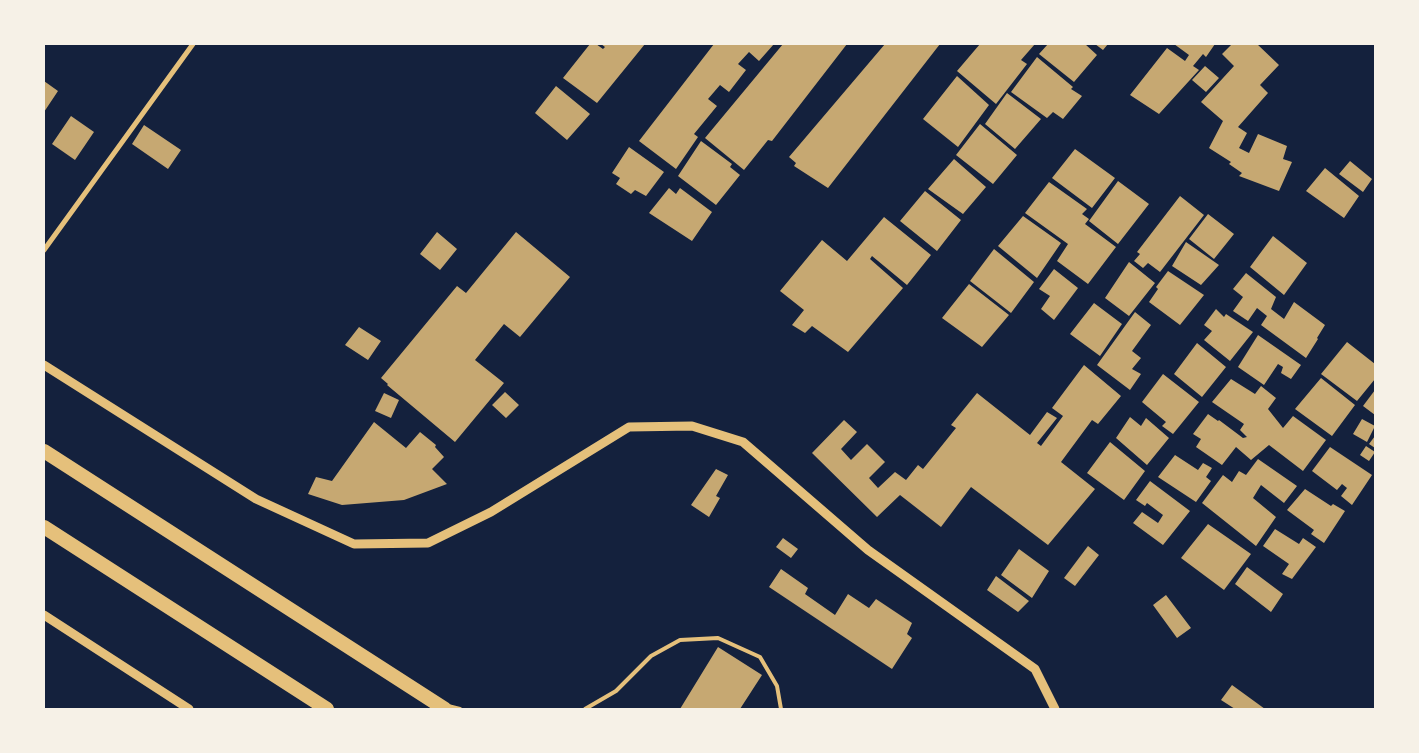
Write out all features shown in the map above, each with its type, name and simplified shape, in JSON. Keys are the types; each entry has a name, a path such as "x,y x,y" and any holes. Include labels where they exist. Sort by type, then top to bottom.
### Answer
{"highway":[{"path":"44,451 440,706"},
{"path":"44,527 327,709"}],"street":[{"path":"44,250 193,44"},
{"path":"44,365 256,499 354,544 428,543 491,512 629,427 692,426 743,442 868,550 1035,669 1056,709"},
{"path":"44,616 188,709"}],"lane":[{"path":"585,709 616,691 651,656 680,640 718,638 760,657 776,686 781,709"},
{"path":"440,706 460,709"}],"building":[{"path":"590,44 596,44 603,49 605,47 601,44 645,44 597,103 563,78"},
{"path":"714,44 774,44 759,61 749,52 738,64 746,70 729,92 720,85 708,99 717,106 694,134 698,137 676,169 639,141"},
{"path":"783,44 847,44 772,141 768,140 744,170 705,138"},
{"path":"885,44 940,44 828,188 794,166 796,163 789,157"},
{"path":"980,44 1035,44 1021,60 1027,64 996,104 957,71"},
{"path":"1048,44 1085,44 1097,55 1074,82 1039,54"},
{"path":"1095,44 1108,44 1103,50"},
{"path":"1174,44 1215,44 1206,57 1203,54 1193,66 1199,70 1159,114 1130,95 1167,48 1185,61 1189,55"},
{"path":"1232,44 1257,44 1279,65 1260,85 1268,93 1238,127 1247,133 1239,148 1249,153 1258,134 1287,146 1283,159 1292,162 1279,191 1239,176 1242,173 1229,164 1231,162 1209,148 1223,121 1201,102 1234,66 1222,54"},
{"path":"1037,57 1073,87 1071,89 1082,96 1063,119 1053,112 1047,118 1011,92"},
{"path":"1205,66 1219,78 1206,92 1192,80"},
{"path":"957,76 989,105 958,147 923,119"},
{"path":"44,81 58,91 44,112"},
{"path":"556,86 590,114 567,140 535,113"},
{"path":"1007,93 1041,119 1015,149 985,124"},
{"path":"71,116 94,132 75,160 52,144"},
{"path":"980,124 1017,155 993,184 956,155"},
{"path":"144,125 181,150 168,169 132,144"},
{"path":"701,141 732,164 730,167 740,175 716,205 678,176"},
{"path":"629,147 664,172 646,196 635,190 631,194 616,184 620,178 612,173"},
{"path":"1075,149 1115,178 1092,208 1052,178"},
{"path":"954,159 986,187 963,214 928,189"},
{"path":"1350,161 1372,179 1363,192 1339,174"},
{"path":"1325,168 1359,196 1344,218 1306,191"},
{"path":"1118,181 1149,204 1118,244 1089,221"},
{"path":"1049,182 1087,209 1082,214 1089,219 1085,224 1116,247 1088,284 1057,261 1068,244 1025,213"},
{"path":"669,188 676,194 680,188 712,212 692,241 649,213"},
{"path":"925,191 961,220 937,251 900,221"},
{"path":"1180,196 1204,215 1160,272 1148,263 1143,268 1134,261 1140,254 1137,252"},
{"path":"1208,214 1234,234 1214,259 1189,239"},
{"path":"1023,216 1061,243 1037,278 998,246"},
{"path":"884,217 931,255 907,285 872,256 870,259 903,288 848,352 812,326 805,333 792,325 804,310 780,291 822,240 847,261"},
{"path":"437,232 457,249 440,270 420,254"},
{"path":"516,232 570,277 520,337 504,324 475,360 504,383 455,442 381,378 457,286 466,293"},
{"path":"1273,236 1307,263 1284,295 1250,267"},
{"path":"1186,242 1219,265 1201,285 1172,266"},
{"path":"994,249 1034,282 1011,313 970,281"},
{"path":"1129,262 1155,283 1129,316 1105,298"},
{"path":"1054,269 1078,288 1054,320 1041,309 1050,296 1039,289"},
{"path":"1168,271 1204,295 1180,325 1149,302 1158,289 1156,287"},
{"path":"1246,273 1276,297 1271,309 1284,319 1294,302 1325,325 1306,358 1261,325 1267,316 1257,308 1248,321 1233,311 1243,297 1233,289"},
{"path":"969,284 1009,315 982,347 942,318"},
{"path":"1094,303 1122,324 1100,356 1070,334"},
{"path":"1216,309 1224,317 1226,314 1253,332 1230,361 1204,340 1212,331 1204,325"},
{"path":"1135,312 1151,325 1132,351 1141,358 1132,369 1141,374 1130,390 1097,365"},
{"path":"359,327 381,341 368,360 345,345"},
{"path":"1258,335 1301,365 1291,379 1281,373 1283,367 1278,364 1264,385 1238,367"},
{"path":"1347,342 1375,364 1375,379 1357,401 1321,374"},
{"path":"1197,343 1226,367 1202,397 1174,374"},
{"path":"1084,365 1121,396 1098,424 1092,420 1061,462 1095,489 1048,545 971,487 941,527 900,495 877,517 812,453 844,420 857,432 841,449 851,460 867,444 885,462 869,478 878,488 895,472 906,480 918,465 923,469 956,428 951,425 977,393 1030,435 1047,412 1057,418 1037,443 1041,446 1063,416 1052,408"},
{"path":"1163,374 1199,402 1173,434 1162,426 1166,422 1142,402"},
{"path":"1321,378 1355,405 1332,436 1295,409"},
{"path":"1231,379 1255,394 1261,386 1276,398 1268,409 1283,428 1293,416 1326,440 1303,471 1269,445 1251,460 1236,447 1222,465 1196,447 1201,439 1193,434 1208,414 1243,438 1247,437 1240,430 1244,424 1212,402"},
{"path":"1375,390 1375,415 1363,406"},
{"path":"505,392 519,405 506,418 492,405"},
{"path":"384,393 399,400 391,418 375,411"},
{"path":"1130,417 1141,426 1146,418 1169,438 1147,465 1116,438"},
{"path":"1362,419 1375,426 1367,442 1353,434"},
{"path":"374,422 406,448 420,432 436,445 435,447 444,457 432,469 447,484 404,500 342,505 308,494 316,477 332,481"},
{"path":"1375,436 1375,448 1369,444"},
{"path":"1110,442 1145,471 1124,500 1087,473"},
{"path":"1366,446 1375,452 1369,461 1360,455"},
{"path":"1330,447 1372,475 1352,505 1341,496 1347,488 1342,484 1337,490 1312,471"},
{"path":"1175,455 1198,470 1203,463 1212,468 1206,477 1211,481 1196,502 1158,477"},
{"path":"1258,459 1297,486 1284,503 1261,485 1253,498 1276,517 1256,546 1202,503 1223,475 1232,482 1239,471 1246,475"},
{"path":"716,469 728,475 716,496 720,498 709,517 691,505"},
{"path":"1150,481 1190,511 1163,545 1133,523 1142,512 1158,523 1163,515 1147,503 1145,506 1136,500"},
{"path":"1305,489 1331,506 1333,504 1345,511 1324,543 1311,534 1314,530 1287,510"},
{"path":"1208,524 1251,554 1224,590 1181,558"},
{"path":"1275,529 1299,544 1303,538 1316,547 1292,579 1282,574 1289,564 1263,546"},
{"path":"783,538 798,549 791,558 776,547"},
{"path":"1088,546 1099,555 1075,586 1064,578"},
{"path":"1019,549 1049,571 1032,598 1001,575"},
{"path":"1247,567 1283,594 1271,612 1235,584"},
{"path":"781,569 808,588 805,594 835,615 848,594 869,608 876,599 912,623 907,634 912,638 892,669 769,587"},
{"path":"996,576 1029,601 1018,612 987,590"},
{"path":"1166,595 1191,628 1177,638 1153,605"},
{"path":"718,647 762,675 740,709 680,709"},
{"path":"1232,685 1265,709 1235,709 1221,700"}]}
